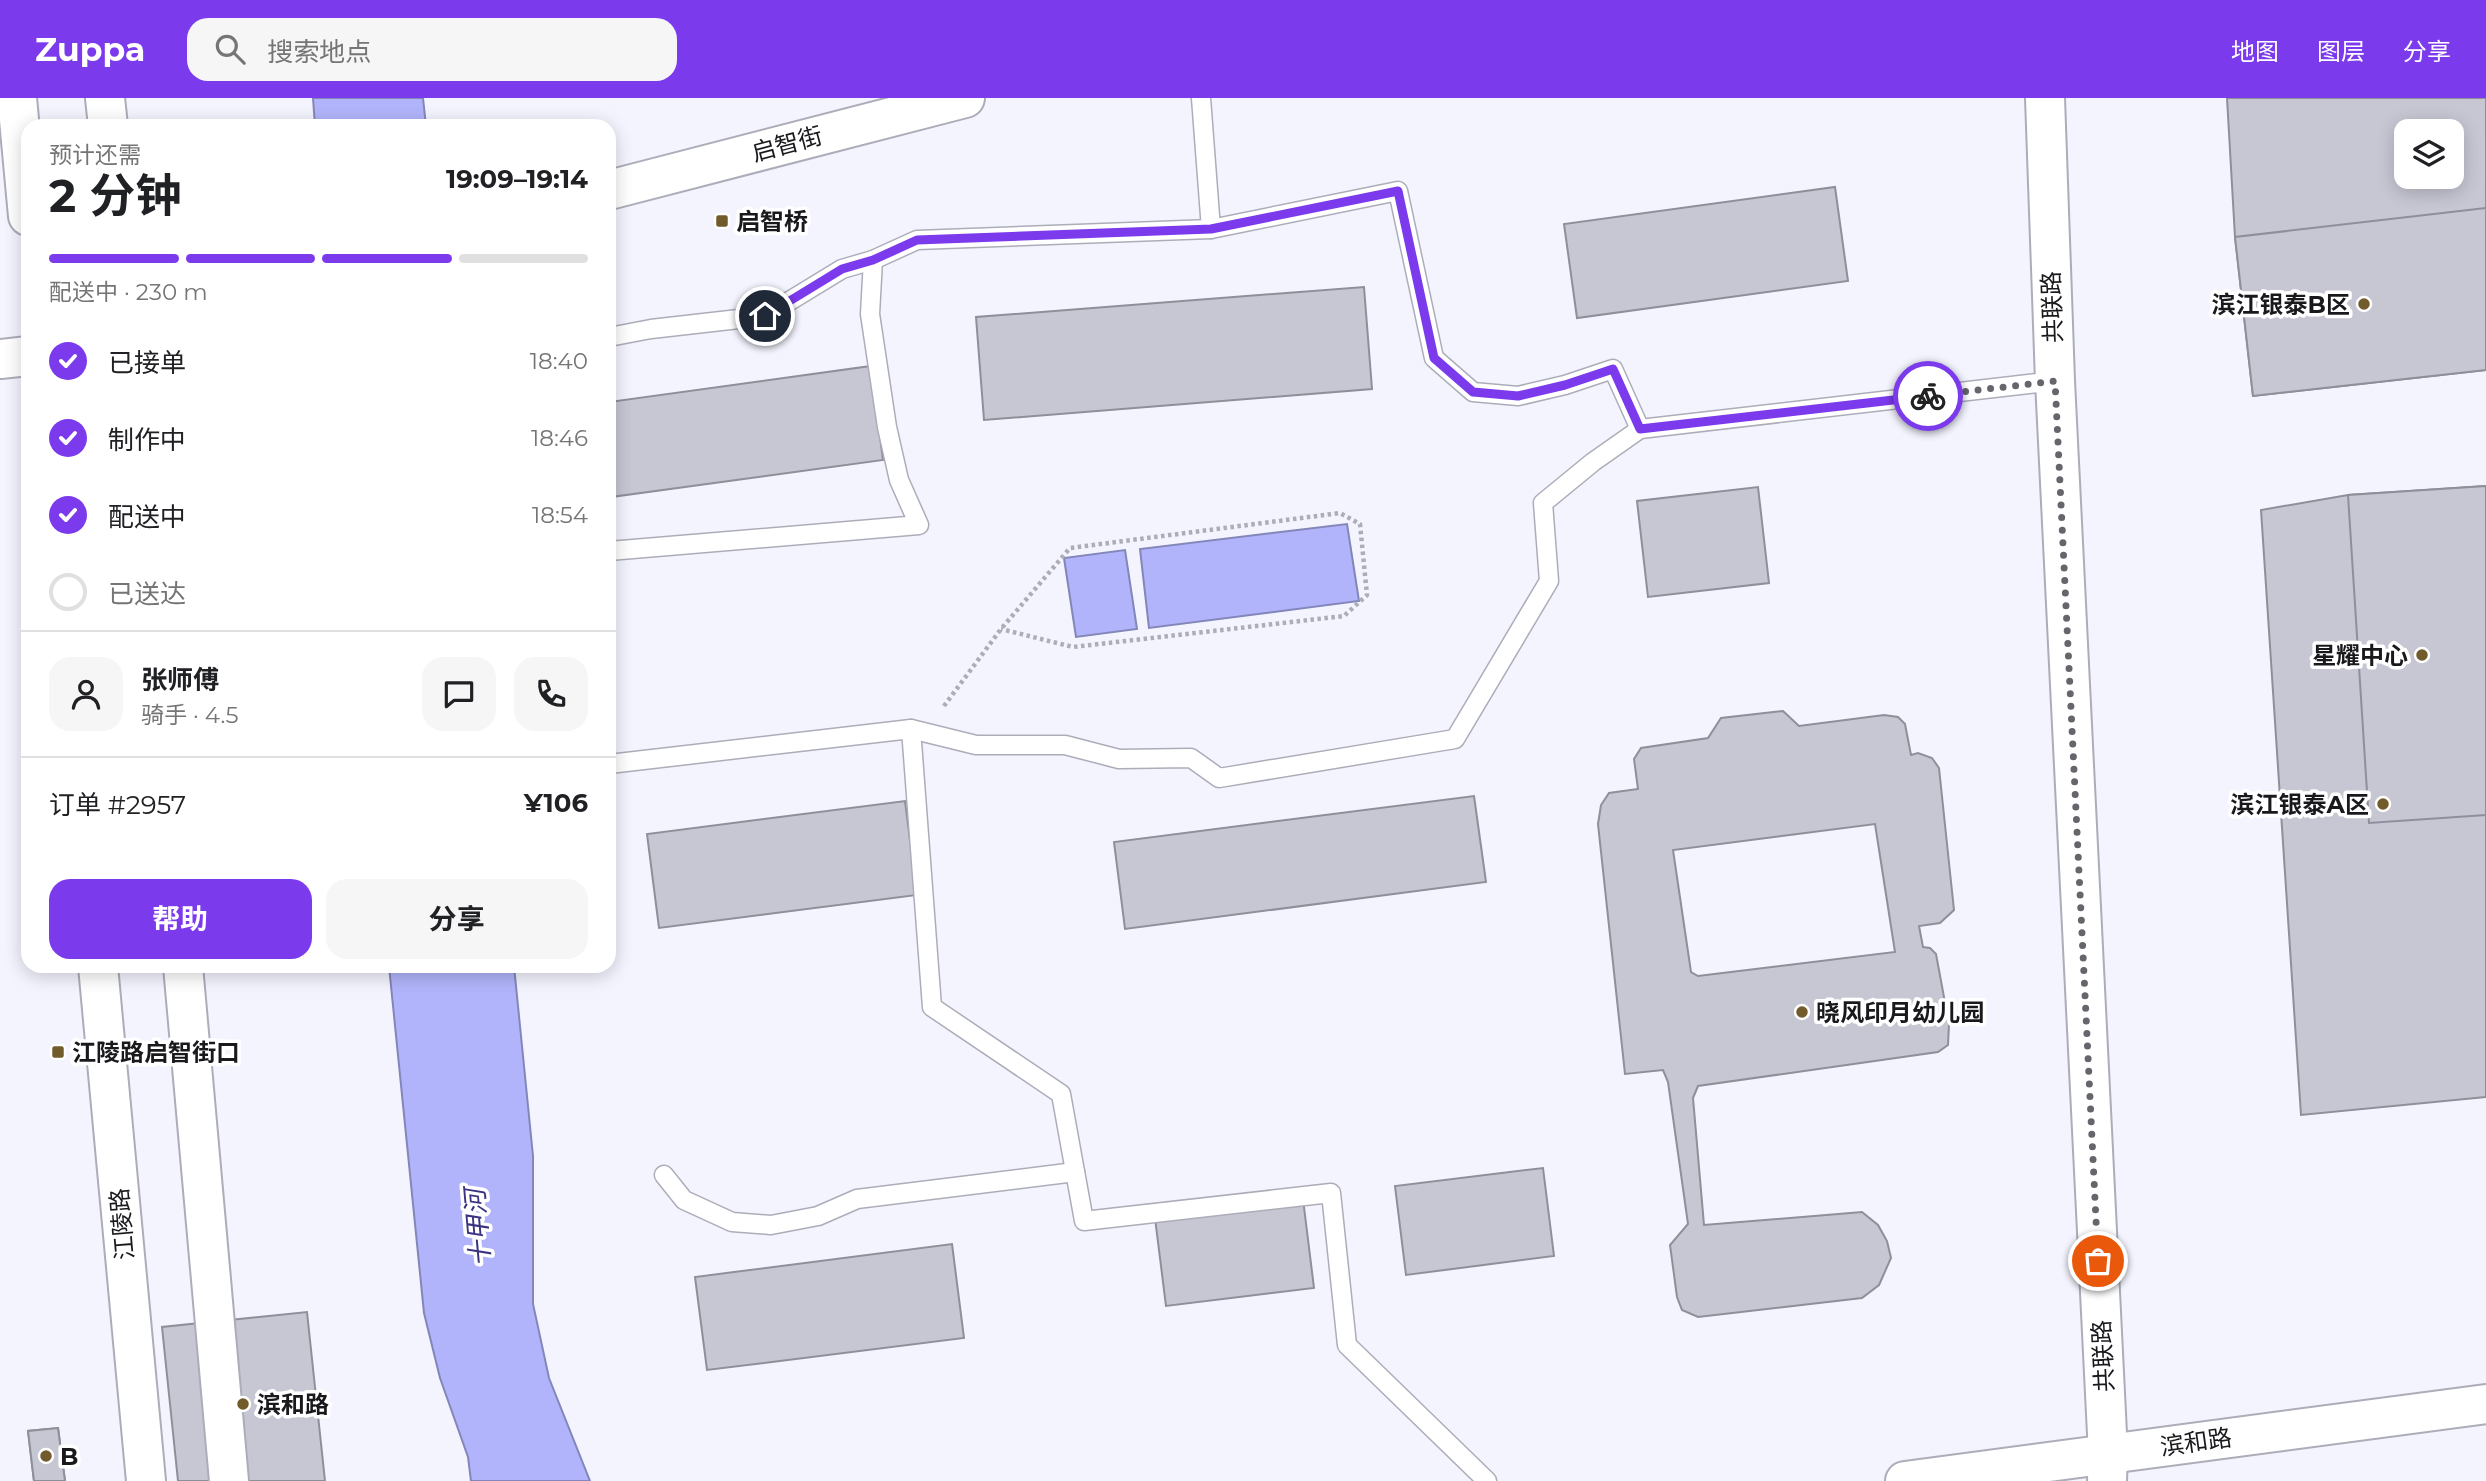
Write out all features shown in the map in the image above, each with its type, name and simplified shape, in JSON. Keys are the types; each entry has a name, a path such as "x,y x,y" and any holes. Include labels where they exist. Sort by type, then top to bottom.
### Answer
{"main road":[{"path":"17,98 21,141"},
{"path":"105,98 107,119"},
{"name":"启智街","path":"616,188 965,98"},
{"name":"共联路","path":"2045,98 2055,381 2108,1467"},
{"path":"0,359 21,357"},
{"name":"江陵路","path":"99,973 146,1481"},
{"path":"184,973 229,1481"},
{"name":"滨和路","path":"1905,1481 2108,1467 2486,1404"}],"lane":[{"path":"1201,98 1211,229"},
{"path":"616,336 765,316 842,269 873,260 917,240 1211,229 1398,191 1434,358 1473,392 1518,396 1565,385 1613,369 1640,429"},
{"path":"616,550 919,525 900,480 887,428 870,314 873,260"},
{"path":"616,763 918,731 976,745 1065,746 1119,759 1191,758 1219,778 1455,739 1549,581 1543,502 1640,429 2055,381"},
{"path":"918,731 932,1007 1061,1094 1084,1221 1331,1193 1347,1345 1487,1481"},
{"path":"664,1175 684,1200 733,1222 771,1225 818,1216 857,1199 1075,1171"}],"path":[{"path":"918,731 1001,629 1070,548 1340,513 1360,524 1367,595 1345,616 1073,647 1001,629"}],"water":[{"path":"313,98 423,98 425,119 314,119"},
{"path":"1347,524 1359,601 1149,628 1140,549"},
{"path":"1125,550 1137,629 1076,637 1064,558"},
{"name":"十甲河","path":"390,973 515,973 533,1156 533,1304 549,1378 590,1481 471,1481 468,1457 440,1378 424,1313"}],"building":[{"name":"滨江银泰B区","path":"2227,98 2486,98 2486,370 2253,396 2235,237"},
{"path":"1835,187 1848,281 1577,318 1564,224"},
{"path":"2486,208 2486,370 2253,396 2235,237"},
{"path":"1364,287 1372,389 984,420 976,317"},
{"path":"871,366 883,460 616,496 616,401"},
{"name":"滨江银泰A区","path":"2486,486 2486,1097 2301,1115 2261,510 2348,495"},
{"name":"星耀中心","path":"2486,486 2486,815 2369,823 2348,495"},
{"path":"1758,487 1769,583 1648,597 1637,501"},
{"path":"1783,711 1799,726 1884,715 1898,717 1905,724 1911,755 1918,753 1932,758 1939,768 1954,910 1940,923 1919,926 1923,947 1930,948 1936,954 1949,1024 1948,1045 1938,1052 1698,1086 1693,1098 1704,1225 1862,1212 1878,1225 1887,1241 1891,1258 1879,1285 1862,1298 1698,1317 1682,1310 1677,1297 1670,1245 1688,1224 1668,1082 1663,1070 1625,1074 1598,824 1601,805 1609,793 1638,789 1634,759 1641,748 1708,738 1721,718","holes":["1875,824 1895,952 1698,976 1691,972 1673,850"]},
{"path":"1474,796 1486,882 1125,929 1114,842"},
{"path":"905,801 917,895 659,928 647,834"},
{"path":"1543,1168 1554,1256 1406,1275 1395,1186"},
{"path":"1303,1199 1314,1288 1166,1306 1155,1218"},
{"path":"952,1244 964,1338 707,1370 695,1277"},
{"name":"滨和路","path":"307,1312 325,1481 178,1481 162,1327"},
{"name":"B","path":"58,1428 65,1481 34,1481 28,1431"},
{"name":"B","path":"58,1428 65,1481 34,1481 28,1431"}],"way so far":[{"path":"1928,396 2055,381 2098,1261"}],"place":[{"name":"启智桥","path":"722,221"},
{"name":"滨江银泰B区","path":"2364,304"},
{"name":"星耀中心","path":"2422,655"},
{"name":"滨江银泰A区","path":"2383,804"},
{"name":"晓风印月幼儿园","path":"1802,1012"},
{"name":"江陵路启智街口","path":"58,1052"},
{"name":"滨和路","path":"243,1404"},
{"name":"B","path":"46,1456"}],"route":[{"path":"765,316 842,269 873,260 917,240 1211,229 1398,191 1434,358 1473,392 1518,396 1565,385 1613,369 1640,429 1928,396"}]}
